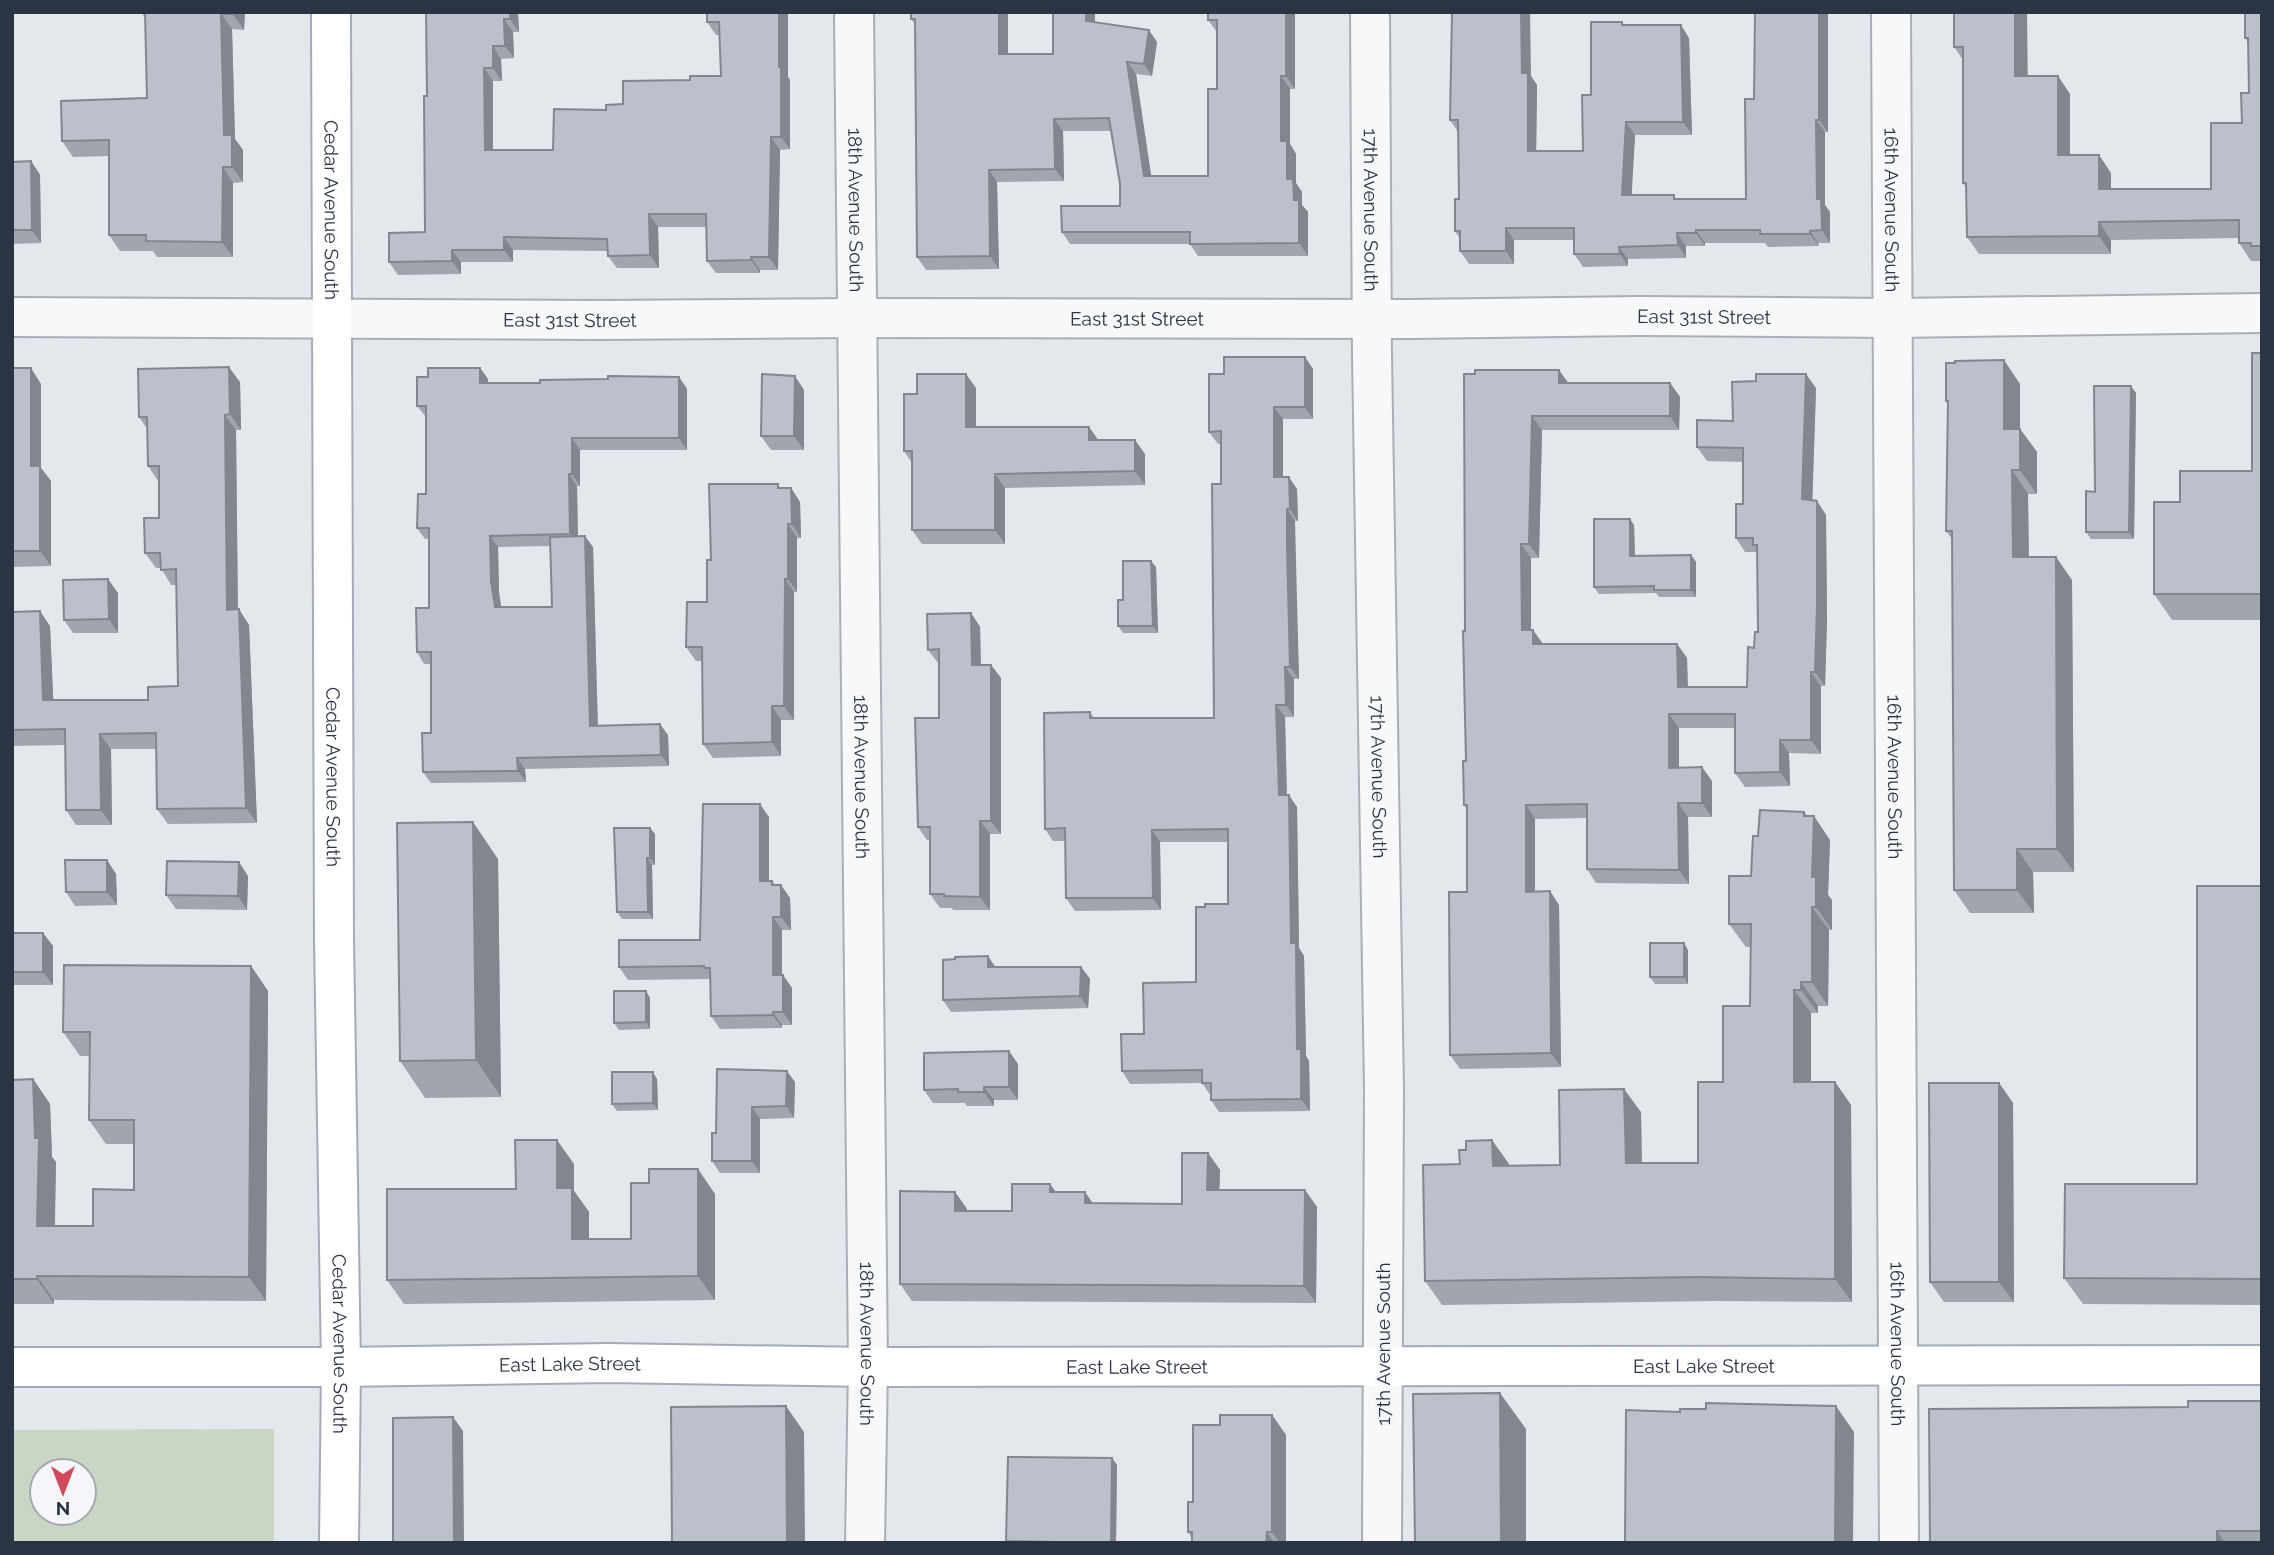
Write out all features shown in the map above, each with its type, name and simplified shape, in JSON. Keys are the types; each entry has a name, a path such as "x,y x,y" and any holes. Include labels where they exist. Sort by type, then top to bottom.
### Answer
{"main road":[{"name":"Cedar Avenue South","path":"331,12 334,926 341,1367 339,1543"},
{"name":"East Lake Street","path":"12,1367 341,1367 627,1363 868,1367 2262,1365"}],"street":[{"name":"18th Avenue South","path":"854,12 868,1367 865,1543"},
{"name":"17th Avenue South","path":"1370,12 1371,319 1384,1090 1382,1543"},
{"name":"16th Avenue South","path":"1891,12 1899,1543"},
{"name":"East 31st Street","path":"12,317 1371,319 1639,316 1894,318 2262,313"}],"green space":[{"path":"274,1429 274,1543 12,1543 12,1430"}],"building":[{"path":"145,12 234,12 221,14 224,135 232,135 232,167 223,167 222,242 146,241 146,235 109,235 109,140 62,141 61,101 147,98"},
{"path":"426,12 510,12 510,19 504,19 505,46 493,46 493,68 484,68 485,150 553,150 554,109 606,110 606,105 623,104 623,81 690,80 690,76 721,76 719,22 707,22 707,12 779,12 781,137 771,137 769,257 707,261 706,214 649,214 650,255 608,256 607,239 504,237 504,250 452,250 452,261 389,262 389,233 425,232"},
{"path":"911,12 999,12 999,54 1053,54 1053,12 1086,12 1086,21 1149,30 1144,64 1127,62 1144,176 1208,176 1208,89 1217,89 1217,20 1208,20 1208,12 1286,12 1286,76 1281,76 1281,141 1287,141 1287,179 1293,179 1294,200 1299,200 1299,243 1190,244 1190,232 1062,232 1061,206 1120,206 1120,184 1109,118 1054,119 1055,169 989,170 990,256 917,257 915,19 911,19"},
{"path":"1452,12 1521,12 1522,73 1528,73 1528,151 1583,151 1582,95 1591,95 1591,22 1681,25 1683,122 1626,122 1622,195 1674,195 1674,199 1746,199 1745,99 1754,99 1755,12 1819,12 1817,199 1821,199 1822,230 1810,231 1810,234 1760,234 1760,230 1696,230 1696,233 1677,233 1678,245 1619,247 1620,254 1574,254 1574,228 1506,228 1506,251 1460,251 1460,231 1455,231 1455,199 1459,199 1458,120 1450,120"},
{"path":"1954,12 2015,12 2015,76 2058,76 2058,155 2099,155 2099,189 2211,189 2211,123 2242,123 2241,93 2249,93 2245,12 2262,12 2262,246 2239,243 2239,220 2099,222 2099,236 1967,237 1966,183 1963,183 1963,47 1954,47"},
{"path":"31,161 32,230 12,230 12,162"},
{"path":"2252,353 2262,353 2262,594 2154,594 2154,502 2180,502 2180,471 2252,471"},
{"path":"1224,357 1305,357 1305,407 1274,407 1274,477 1289,477 1287,547 1290,667 1285,667 1286,705 1276,705 1279,795 1289,795 1291,943 1296,943 1297,1049 1301,1049 1301,1099 1211,1100 1211,1083 1202,1083 1202,1070 1122,1071 1121,1034 1144,1034 1143,983 1196,982 1196,907 1205,907 1205,904 1228,904 1228,829 1152,830 1153,898 1066,898 1065,828 1045,829 1044,713 1090,712 1090,718 1214,718 1212,484 1221,484 1221,431 1209,432 1209,374 1224,374"},
{"path":"2004,360 2004,429 2020,429 2020,470 2012,470 2013,557 2056,557 2057,849 2017,849 2017,890 1954,890 1952,531 1946,531 1946,363"},
{"path":"229,367 230,414 225,415 227,610 239,609 246,808 157,809 156,733 100,734 101,810 66,810 65,729 12,730 12,612 40,611 43,700 148,700 148,687 178,686 176,569 161,570 160,553 145,553 144,518 159,518 159,466 148,466 147,417 139,417 138,369"},
{"path":"12,368 31,368 31,466 40,466 40,551 12,551"},
{"path":"428,368 480,368 480,383 540,383 540,380 608,379 608,376 679,377 679,438 572,438 572,474 569,474 570,534 490,536 491,581 495,607 552,607 550,537 585,536 590,726 660,724 661,755 517,758 518,771 423,772 422,733 431,733 431,652 417,652 416,608 429,608 429,528 417,528 418,494 426,494 426,406 417,406 417,377 428,377"},
{"path":"1475,370 1559,370 1559,383 1670,383 1670,416 1532,416 1529,544 1521,544 1522,630 1533,630 1533,644 1677,644 1678,687 1747,687 1748,647 1754,648 1755,632 1758,632 1757,545 1753,545 1753,538 1736,538 1736,504 1743,504 1743,448 1697,447 1697,420 1733,421 1732,382 1756,381 1756,374 1806,374 1802,499 1817,501 1817,607 1815,672 1811,672 1811,740 1780,740 1780,772 1735,773 1735,714 1669,714 1669,768 1702,767 1702,803 1678,803 1679,870 1587,869 1587,804 1526,805 1526,892 1550,891 1551,1053 1450,1055 1449,892 1467,892 1467,805 1464,805 1463,761 1466,761 1463,631 1464,374 1475,374"},
{"path":"762,374 795,376 794,436 761,436"},
{"path":"917,374 966,374 966,427 1089,427 1089,440 1135,440 1135,471 995,474 995,530 912,530 912,451 904,451 904,394 917,394"},
{"path":"2094,386 2131,386 2129,532 2086,532 2086,491 2095,492"},
{"path":"709,484 778,484 778,488 791,488 792,524 788,524 788,579 785,579 784,706 772,706 772,742 703,744 702,647 686,647 687,602 707,602 707,560 711,560"},
{"path":"1594,519 1630,519 1630,556 1691,555 1691,590 1654,590 1654,586 1594,587"},
{"path":"1123,561 1151,561 1153,626 1118,626 1118,600 1123,600"},
{"path":"108,579 109,619 64,620 63,580"},
{"path":"971,613 972,665 991,665 991,821 980,821 980,897 944,896 930,894 930,827 918,827 915,718 939,718 939,649 928,650 927,614"},
{"path":"703,804 760,804 760,881 772,881 772,885 781,885 781,917 773,917 773,975 783,975 783,1012 773,1012 773,1015 711,1016 710,968 704,966 619,967 619,940 700,940"},
{"path":"1760,810 1804,812 1804,816 1814,816 1812,877 1816,877 1816,907 1812,907 1812,982 1801,982 1801,990 1794,990 1794,1082 1835,1082 1835,1279 1698,1277 1425,1281 1423,1165 1460,1164 1459,1150 1466,1150 1466,1141 1492,1140 1493,1166 1560,1165 1559,1090 1624,1089 1626,1163 1698,1163 1698,1082 1723,1082 1723,1006 1750,1006 1751,924 1729,924 1729,876 1751,876 1753,836 1758,836"},
{"path":"473,822 476,1060 400,1061 397,823"},
{"path":"614,828 650,828 650,858 647,858 648,912 617,912"},
{"path":"65,860 107,860 107,892 66,892"},
{"path":"167,861 239,862 238,896 166,895"},
{"path":"2197,886 2262,886 2262,1279 2064,1278 2065,1184 2197,1184"},
{"path":"12,933 43,933 43,972 12,972"},
{"path":"1650,943 1684,943 1684,977 1650,977"},
{"path":"988,956 988,967 1081,967 1080,996 943,1000 943,960"},
{"path":"64,965 251,966 249,1277 37,1276 37,1279 12,1279 12,1080 33,1079 35,1138 39,1138 37,1226 93,1226 93,1189 134,1190 134,1120 89,1120 90,1032 63,1032"},
{"path":"614,991 646,991 646,1022 614,1023"},
{"path":"1009,1051 1009,1087 984,1087 984,1092 958,1092 958,1089 924,1090 924,1053"},
{"path":"717,1069 787,1071 786,1106 752,1107 752,1161 712,1161 712,1133 716,1133"},
{"path":"612,1072 653,1072 653,1103 612,1104"},
{"path":"1929,1083 1999,1083 1999,1282 1930,1282"},
{"path":"515,1140 557,1140 557,1188 572,1188 572,1239 631,1239 631,1183 649,1183 649,1169 698,1169 698,1276 387,1280 387,1189 516,1189"},
{"path":"1182,1153 1208,1153 1207,1190 1305,1190 1304,1286 900,1284 900,1191 955,1192 955,1211 1012,1211 1012,1184 1050,1184 1050,1192 1085,1192 1085,1203 1182,1204"},
{"path":"1500,1393 1501,1543 1415,1543 1413,1394"},
{"path":"2188,1401 2262,1401 2262,1531 2217,1531 2217,1543 1930,1543 1929,1409 2188,1407"},
{"path":"1706,1403 1836,1406 1835,1543 1625,1543 1626,1410 1680,1412 1680,1409 1706,1409"},
{"path":"786,1406 787,1543 672,1543 671,1407"},
{"path":"1220,1415 1272,1415 1272,1532 1267,1532 1266,1543 1192,1543 1192,1532 1188,1532 1188,1502 1193,1502 1193,1425 1220,1425"},
{"path":"453,1417 454,1543 393,1543 393,1418"},
{"path":"1008,1457 1112,1458 1111,1543 1006,1541"}]}
